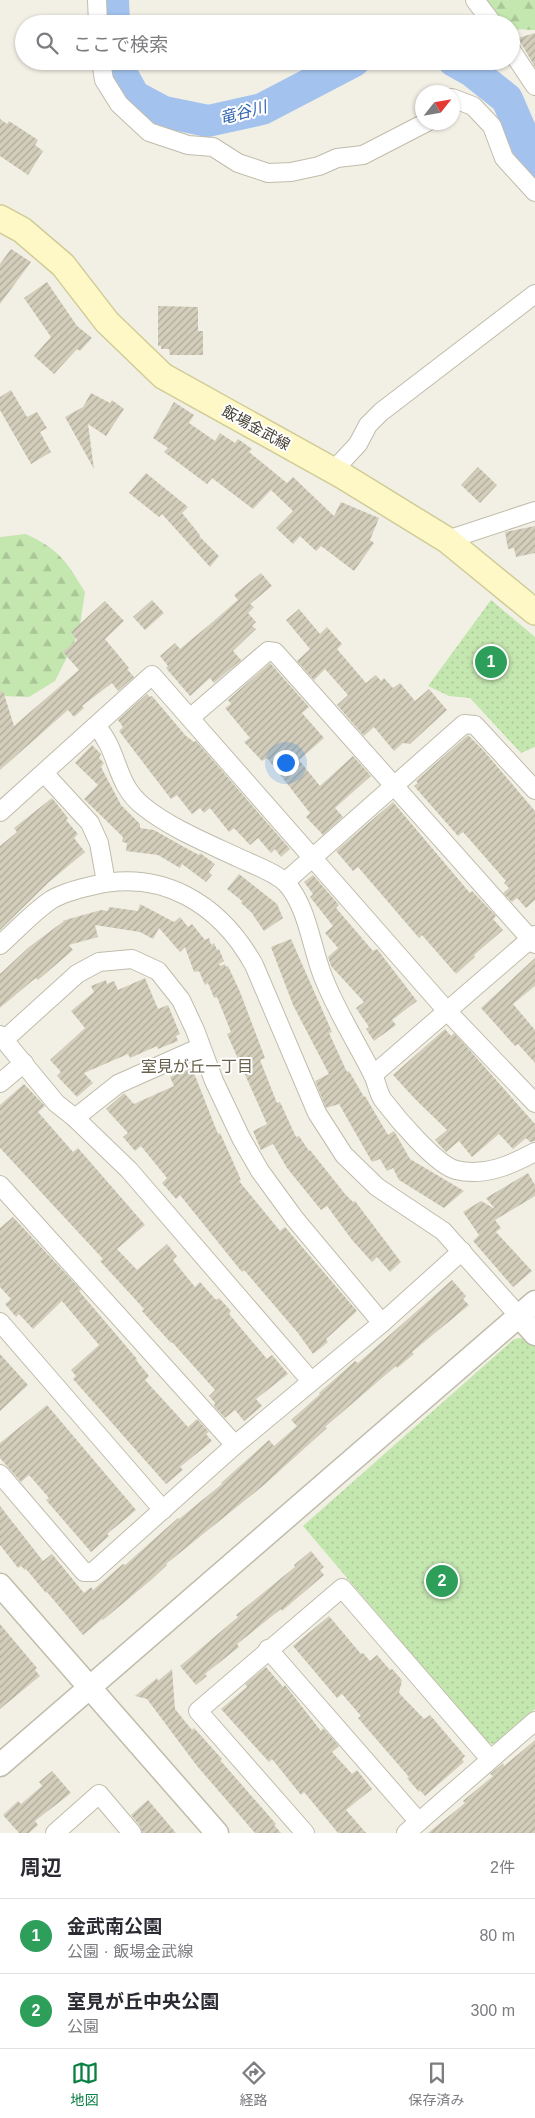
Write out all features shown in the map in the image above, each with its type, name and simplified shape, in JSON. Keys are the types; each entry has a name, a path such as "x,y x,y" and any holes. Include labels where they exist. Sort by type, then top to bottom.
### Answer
{"main road":[{"name":"飯場金武線","path":"0,218 22,230 63,265 107,322 163,376 334,471 447,540 535,612"}],"street":[{"path":"97,0 98,15"},
{"path":"475,0 486,15"},
{"path":"520,64 535,86"},
{"path":"102,70 104,80 119,104 149,132 188,145 213,147 238,163 268,173 290,172 319,166 336,158 364,156 415,128"},
{"path":"460,101 473,106 492,126 504,158 535,192"},
{"path":"334,471 358,444 368,425 381,412 535,294"},
{"path":"447,540 535,511"},
{"path":"190,718 268,651 275,652 393,785 534,939 447,1010 373,1075"},
{"path":"0,812 152,675 447,1010 535,1104"},
{"path":"285,882 464,724 475,725 535,790"},
{"path":"96,726 106,736 121,778 129,794 143,806 157,816 213,846 285,882 300,906 322,975 373,1075 382,1099 439,1162 454,1170 473,1172 511,1165 535,1152"},
{"path":"44,773 90,823 99,842 106,882"},
{"path":"0,945 52,899 78,889 106,882 141,882 172,889 212,912 243,945 254,965 317,1113 344,1155 377,1188 443,1231 462,1251 527,1309 535,1334"},
{"path":"311,1381 129,1170 76,1118 56,1102 2,1037 77,974 99,962 132,959 158,971 181,1000 237,1130 260,1171 295,1219 382,1323"},
{"path":"76,1118 118,1084 201,1047"},
{"path":"0,1084 24,1063"},
{"path":"0,1184 236,1446"},
{"path":"0,1474 84,1572 93,1572 311,1381 382,1323 462,1251"},
{"path":"0,1765 527,1309"},
{"path":"0,1322 163,1510"},
{"path":"0,1584 216,1833"},
{"path":"305,1833 198,1711 268,1649 342,1588 490,1759"},
{"path":"268,1649 419,1822"},
{"path":"406,1833 535,1721"},
{"path":"55,1833 99,1794 132,1833"}],"green space":[{"path":"483,0 535,0 535,30 520,29 520,15 491,14"},
{"path":"26,534 55,551 73,572 85,592 80,625 73,645 55,681 29,697 0,696 0,537"},
{"path":"491,600 535,637 535,747 521,753 470,698 449,696 428,686"},
{"path":"519,1338 526,1339 535,1346 535,1709 495,1744 487,1743 303,1526 513,1340"}],"building":[{"path":"535,33 535,67 520,41 520,37"},
{"path":"0,119 7,124 9,121 38,140 35,145 43,151 28,175 0,156"},
{"path":"11,249 31,262 0,304 0,264"},
{"path":"47,282 77,326 92,338 80,351 77,349 54,374 34,356 51,337 24,298"},
{"path":"158,306 198,307 198,331 203,331 203,355 170,355 169,349 161,349 161,346 158,346"},
{"path":"11,390 27,417 37,412 47,428 40,432 51,452 31,464 0,410 0,397"},
{"path":"91,393 110,403 112,400 124,409 106,436 88,424 94,469 65,417 83,407"},
{"path":"174,402 194,415 189,423 215,441 220,433 235,443 238,439 252,449 249,452 287,483 293,477 334,516 341,502 379,518 370,540 374,543 354,571 321,546 316,551 300,536 293,544 276,528 293,511 271,490 253,509 212,478 207,484 164,452 168,448 153,438"},
{"path":"478,467 497,485 480,503 461,485"},
{"path":"146,473 188,507 182,513 199,536 219,556 210,567 162,514 159,517 129,493"},
{"path":"535,526 535,553 516,557 514,548 508,549 505,532"},
{"path":"261,573 272,586 250,604 254,607 248,613 256,622 252,626 256,629 233,651 241,660 214,683 210,678 190,696 166,668 168,666 160,656 175,643 180,649 238,600 234,595"},
{"path":"152,600 164,613 145,630 133,617"},
{"path":"105,601 124,621 105,639 134,677 118,691 112,683 82,706 84,708 74,717 68,710 0,770 0,692 3,691 14,726 79,670 63,652 77,640 71,632"},
{"path":"299,609 320,634 327,627 342,644 337,649 366,683 376,675 381,681 384,678 393,688 400,683 415,701 429,689 447,710 410,744 403,743 394,751 374,727 364,736 337,705 348,695 325,669 314,680 297,661 310,649 286,620"},
{"path":"270,663 309,707 302,713 324,738 299,760 320,786 353,756 371,776 335,808 343,817 323,835 306,817 310,813 267,758 262,761 244,742 250,738 225,708 231,704 228,700"},
{"path":"147,694 150,697 152,696 186,736 194,742 196,741 290,849 281,857 275,849 271,853 258,838 250,845 234,828 229,832 210,808 204,813 200,808 192,814 177,795 171,799 119,731 123,727 118,720"},
{"path":"468,735 535,811 535,900 526,908 517,898 512,902 503,893 509,888 504,883 506,881 463,832 458,836 414,786 418,783 416,781"},
{"path":"92,745 101,754 99,758 104,763 101,767 121,805 140,824 140,828 154,830 199,855 200,853 215,864 209,872 212,875 206,882 182,864 180,868 158,855 126,851 127,843 122,842 123,837 84,799 98,785 75,763"},
{"path":"52,798 68,818 66,820 78,834 74,838 85,852 49,882 0,930 0,846 17,832 14,828"},
{"path":"393,802 470,893 472,891 496,916 493,919 503,930 474,955 475,957 456,974 422,935 419,938 358,867 353,871 336,851"},
{"path":"239,874 277,904 283,918 264,931 251,912 241,903 242,901 227,889"},
{"path":"313,875 339,905 336,908 373,951 377,949 417,1001 392,1020 396,1025 374,1041 366,1029 369,1027 356,1008 364,1002 331,966 328,957 338,948 325,933 333,926 310,897 313,894 304,882"},
{"path":"140,904 174,922 180,917 188,927 192,924 205,940 209,938 211,945 214,943 217,950 219,949 224,961 219,964 220,966 225,964 226,967 228,966 240,992 265,1058 260,1060 277,1103 280,1102 296,1137 299,1136 345,1194 353,1202 355,1201 401,1262 390,1272 377,1257 372,1262 352,1240 327,1206 321,1210 287,1168 273,1144 261,1150 253,1131 267,1124 227,1034 231,1032 217,997 214,998 208,983 205,985 199,971 194,972 185,947 180,952 159,928 153,939 140,932 95,925 98,937 69,945 73,950 38,980 36,978 0,1008 0,974 29,947 64,921 62,921 101,910 108,911 109,907 138,911"},
{"path":"291,939 332,1032 329,1033 347,1072 349,1071 388,1135 394,1131 410,1159 464,1191 444,1208 399,1180 393,1168 387,1171 380,1159 372,1162 339,1104 326,1108 315,1081 329,1074 293,1005 271,947"},
{"path":"535,958 535,986 513,1004 535,1030 535,1063 518,1044 515,1046 481,1008"},
{"path":"145,978 158,1009 168,1005 180,1034 176,1036 178,1041 158,1049 157,1046 130,1058 128,1054 84,1073 93,1083 77,1097 57,1076 61,1072 50,1060 85,1028 71,1011 94,992 91,986 106,980 107,984 114,981 118,990"},
{"path":"445,1029 451,1036 454,1033 535,1124 535,1141 530,1142 526,1138 513,1149 499,1134 472,1157 459,1141 446,1152 435,1140 447,1130 393,1075"},
{"path":"192,1068 218,1134 220,1133 241,1180 239,1181 280,1231 285,1227 357,1311 326,1339 328,1342 313,1354 298,1333 244,1270 242,1272 180,1195 176,1199 162,1183 167,1178 141,1146 135,1151 123,1137 128,1133 106,1109 124,1093 134,1104 174,1086 170,1077"},
{"path":"24,1084 45,1106 38,1112 73,1152 78,1148 145,1225 117,1249 137,1270 167,1244 177,1256 173,1260 195,1287 200,1282 216,1300 219,1298 231,1311 229,1314 267,1359 272,1355 288,1374 256,1399 262,1406 244,1421 235,1410 225,1418 214,1406 215,1403 209,1396 215,1390 142,1311 144,1309 100,1261 103,1259 0,1148 0,1105"},
{"path":"528,1173 535,1185 535,1196 495,1220 501,1228 496,1232 532,1271 513,1287 473,1241 479,1235 463,1212 481,1201 495,1209 486,1198"},
{"path":"13,1217 81,1290 79,1291 137,1359 149,1376 145,1380 188,1427 197,1419 209,1432 206,1434 212,1441 180,1467 183,1470 166,1484 73,1379 76,1376 71,1370 99,1345 62,1301 33,1329 19,1314 16,1317 5,1304 11,1299 0,1287 0,1228"},
{"path":"452,1280 466,1296 463,1299 469,1305 412,1352 414,1354 397,1368 396,1366 325,1427 327,1428 264,1485 166,1564 151,1580 83,1635 26,1569 21,1566 18,1568 0,1545 0,1506 43,1561 52,1554 84,1593 91,1587 93,1590 123,1564 125,1565 178,1518 222,1484 269,1440 274,1446 297,1426 291,1420 319,1393 355,1361 358,1363"},
{"path":"0,1354 28,1385 0,1411"},
{"path":"47,1405 136,1510 107,1534 109,1536 91,1552 46,1500 49,1498 29,1475 21,1482 0,1458 0,1443"},
{"path":"311,1551 324,1567 320,1570 324,1575 282,1611 281,1609 237,1644 239,1647 205,1674 207,1676 196,1685 180,1666"},
{"path":"329,1616 361,1654 363,1653 370,1661 377,1655 390,1670 392,1669 402,1680 399,1693 424,1719 430,1715 465,1756 462,1759 464,1762 425,1796 420,1790 419,1792 407,1778 409,1777 358,1718 361,1716 342,1694 337,1698 293,1646"},
{"path":"0,1624 37,1668 35,1670 40,1676 0,1709"},
{"path":"266,1667 283,1687 285,1685 321,1731 323,1728 339,1746 332,1752 352,1774 357,1770 372,1789 346,1810 366,1833 338,1833 304,1792 301,1795 272,1759 269,1762 221,1709 247,1687 245,1684"},
{"path":"172,1669 175,1709 192,1730 194,1728 222,1759 220,1760 276,1824 274,1825 281,1833 255,1833 197,1766 147,1699 135,1696 157,1678 158,1681"},
{"path":"535,1740 535,1833 428,1833 465,1803 463,1801 493,1776 490,1774 503,1763 504,1766"},
{"path":"52,1771 71,1793 35,1821 38,1825 29,1833 19,1833 3,1815 18,1801 21,1804 42,1786 39,1782"},
{"path":"148,1800 176,1833 142,1833 140,1826 131,1815"}],"waterway":[{"name":"竜谷川","path":"113,0 114,15"},
{"name":"竜谷川","path":"120,70 134,96 164,112 208,121 262,109 337,70"},
{"name":"竜谷川","path":"470,70 507,99 535,164"}],"place":[{"name":"金武南公園","path":"491,662"},
{"name":"室見が丘中央公園","path":"442,1581"}],"district":[{"name":"室見が丘一丁目","path":"197,1066"}]}
